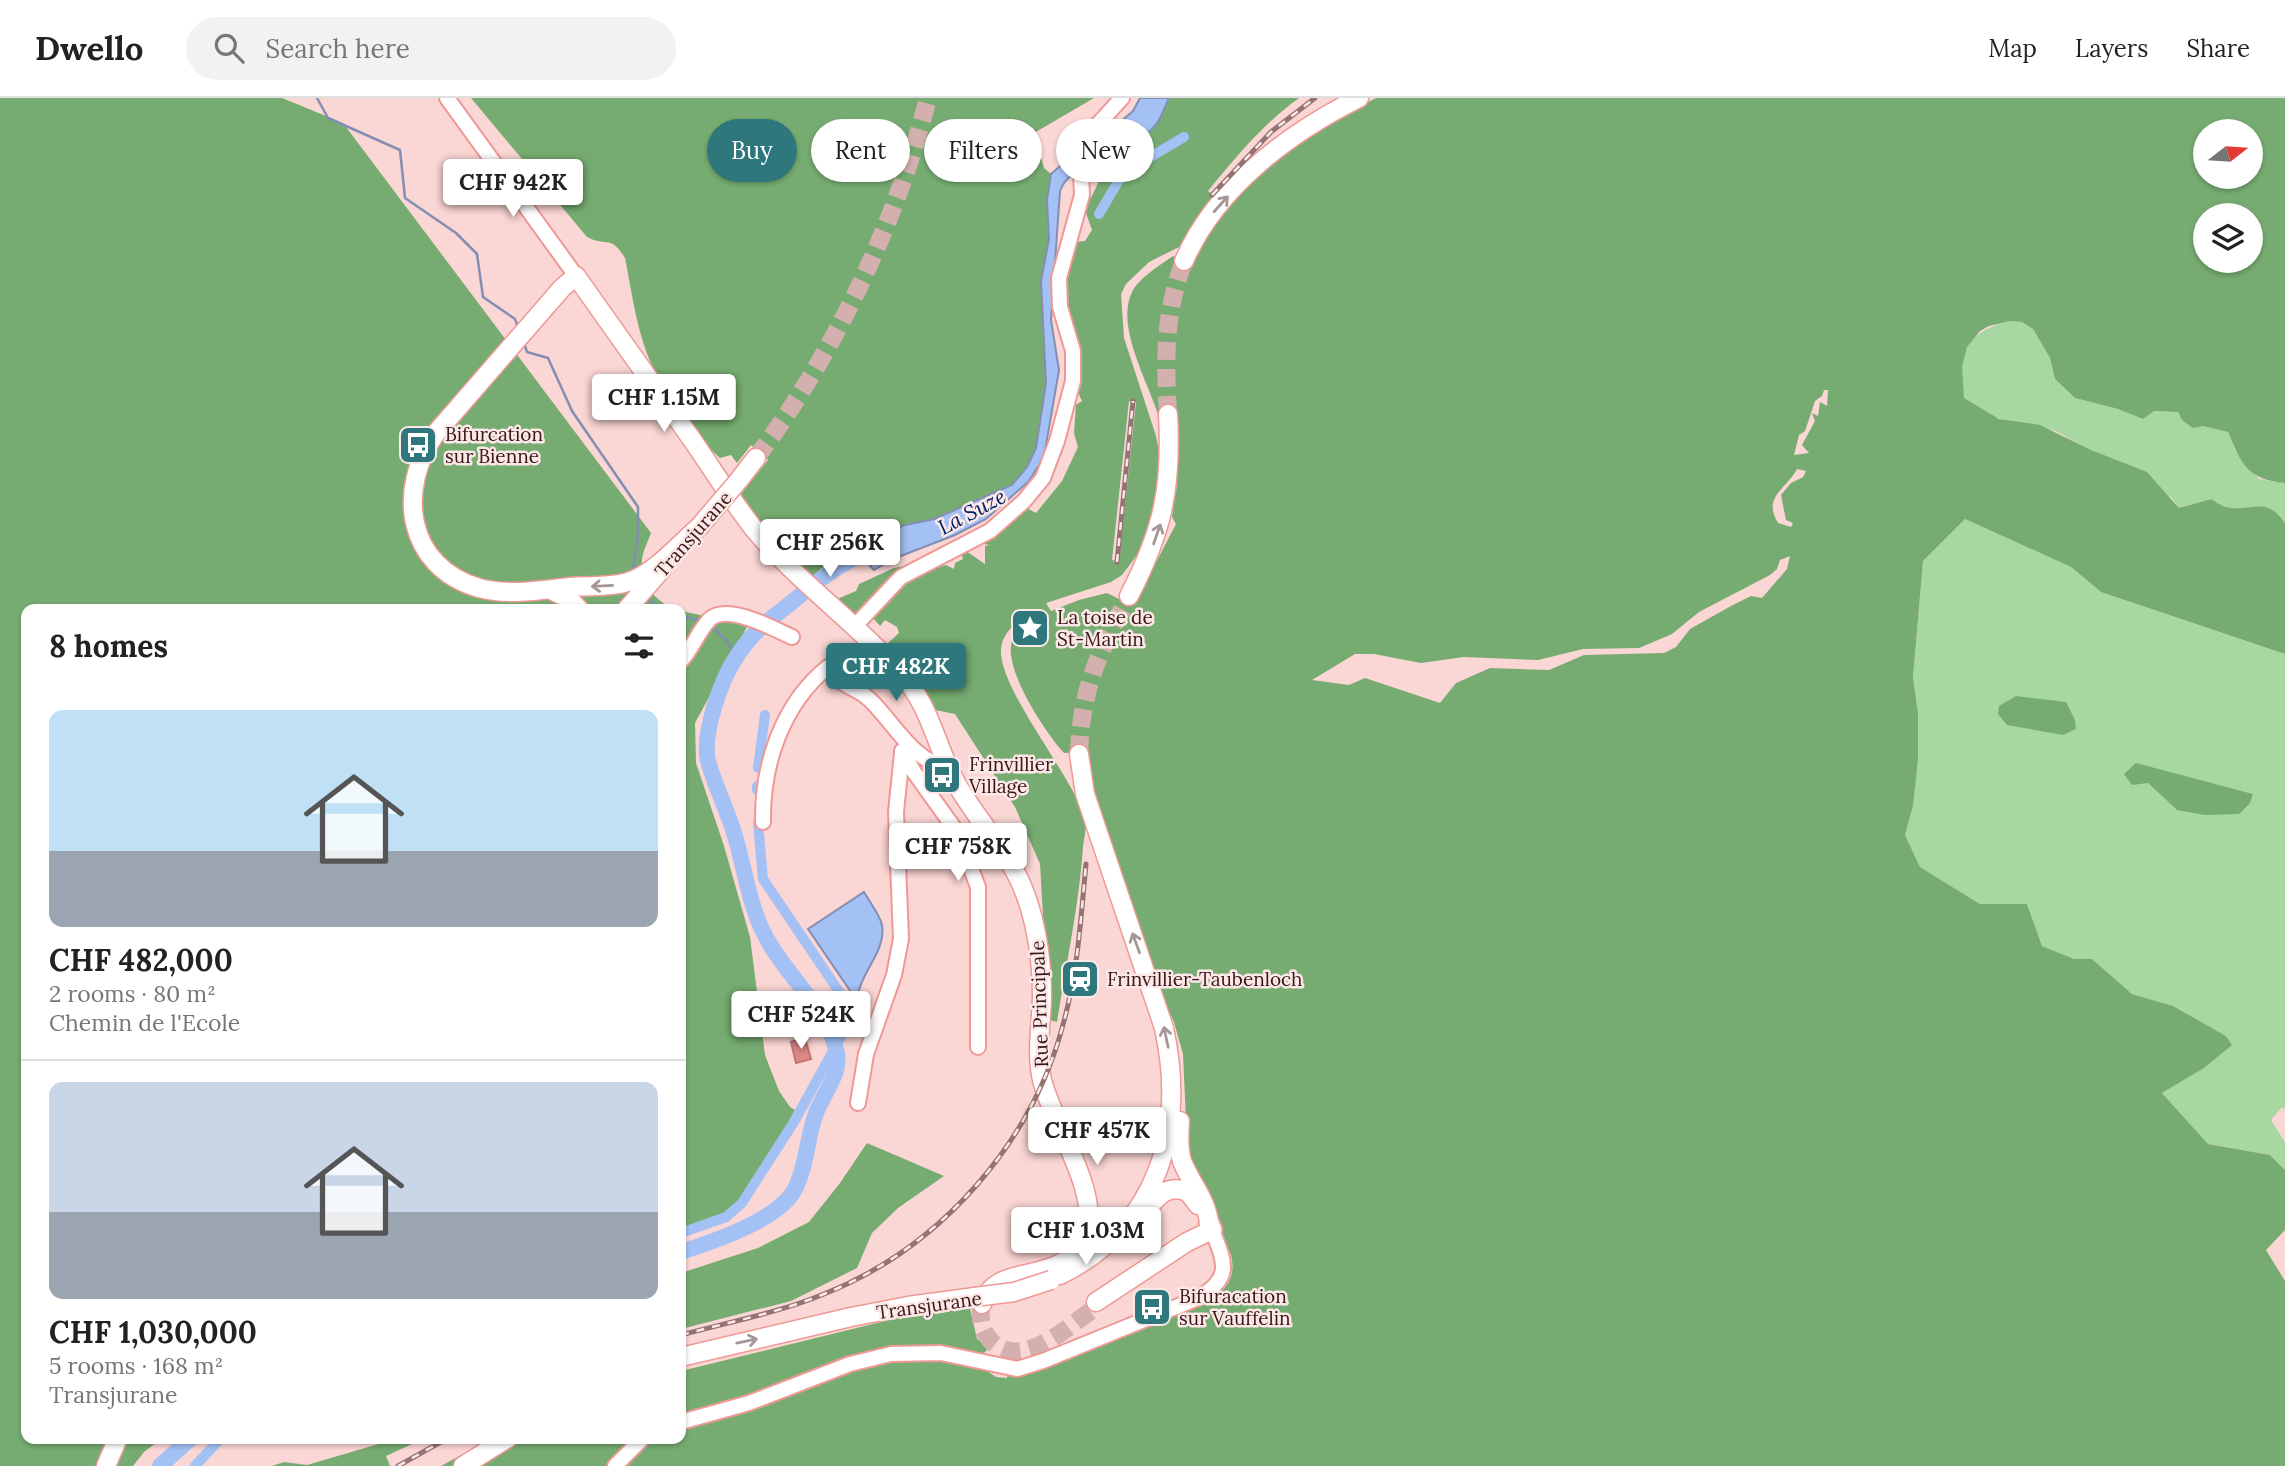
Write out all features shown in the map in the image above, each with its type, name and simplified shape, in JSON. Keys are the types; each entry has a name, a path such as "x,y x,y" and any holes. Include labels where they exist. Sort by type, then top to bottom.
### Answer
{"main road":[{"path":"1184,261 1211,216 1248,173 1309,126 1359,98"},
{"path":"576,276 550,301 466,398 424,452 414,477 411,505 415,526 428,553 451,575 472,586 495,591 551,590 631,581 650,570 699,527"},
{"name":"Rue Principale","path":"576,276 751,525 787,565 897,668 914,690 931,719 948,766 965,797 1009,858 1021,881 1033,916 1041,971 1041,1070 1048,1100 1085,1189 1089,1213 1087,1228 1077,1249 1059,1265 1019,1277 982,1302"},
{"path":"1129,596 1147,561 1164,510 1168,487 1168,414"},
{"name":"Transjurane","path":"631,604 755,460"},
{"path":"551,590 574,604"},
{"path":"1079,754 1085,794 1158,1007 1181,1093 1180,1153 1208,1214 1210,1227"},
{"path":"1172,1067 1172,1113 1160,1185 1188,1192 1210,1227"},
{"name":"Transjurane","path":"686,1356 908,1306 982,1302 1051,1280 1091,1256 1121,1229 1137,1221 1160,1185"},
{"path":"1096,1301 1210,1227"},
{"path":"106,1466 115,1444"},
{"path":"463,1466 498,1444"}],"street":[{"path":"447,98 576,276"},
{"path":"850,624 901,577 990,531 1024,501 1043,478 1073,381 1073,351 1060,307 1059,278 1080,204 1083,174 1080,151 1091,132 1122,98"},
{"path":"686,654 705,625 717,615 727,614 756,620 792,637"},
{"path":"763,822 763,791 778,736 800,693 828,667 840,684 869,698 901,735 930,761 948,766"},
{"path":"858,1103 866,1054 894,975 901,939 896,811 902,753 901,735"},
{"path":"902,753 957,832 978,887 978,1047"},
{"path":"686,1421 725,1410 850,1364 883,1356 927,1352 961,1356 1017,1369 1043,1361 1186,1303 1216,1287 1222,1277 1224,1263 1210,1227"},
{"path":"615,1466 637,1444"}],"green space":[{"path":"0,98 282,98 343,123 651,533 643,557 643,576 650,590 664,604 21,604 21,1444 154,1444 133,1466 0,1466"},
{"path":"471,98 1094,98 1042,128 1042,119 924,119 924,182 1042,182 1042,161 1044,168 1051,174 1047,200 1049,239 1041,282 1046,383 1036,448 1027,467 1012,485 933,519 905,525 863,540 834,556 811,578 767,533 740,495 768,460 751,445 737,463 731,455 720,458 698,436 666,392 650,362 636,315 625,258 612,243 587,237"},
{"path":"1169,98 1299,98 1262,130 1208,191 1217,198 1183,245 1149,262 1126,284 1121,294 1124,338 1156,436 1162,466 1161,481 1149,532 1140,551 1122,575 1111,582 1046,603 1051,611 1107,593 1119,599 1124,592 1137,599 1176,524 1172,517 1177,485 1177,412 1163,414 1161,425 1137,359 1128,323 1128,307 1135,287 1150,272 1173,256 1192,265 1226,211 1270,166 1320,129 1376,98 2285,98 2285,483 2254,474 2242,462 2228,432 2203,426 2193,428 2182,420 2178,412 2154,411 2143,419 2118,409 2075,398 2055,379 2050,358 2033,329 2022,322 2010,321 1980,331 1967,347 1962,367 1964,398 1999,419 2040,425 2091,450 2147,472 2179,508 2211,499 2226,507 2258,506 2278,514 2285,523 2285,654 2101,592 2071,567 1965,519 1923,561 1913,677 1918,713 1918,760 1913,806 1905,835 1920,867 1980,904 2027,904 2042,946 2074,959 2092,959 2132,994 2173,1006 2226,1036 2232,1045 2204,1068 2162,1093 2208,1144 2270,1155 2285,1170 2285,1230 2266,1250 2285,1281 2285,1466 441,1466 482,1444 686,1444 686,1370 942,1307 969,1304 977,1339 989,1348 983,1354 954,1349 996,1377 1007,1378 1008,1374 1211,1299 1222,1291 1229,1281 1231,1255 1188,1165 1183,1054 1174,1022 1159,990 1093,801 1088,752 1064,753 1037,716 1019,683 1011,653 1012,641 1025,623 1021,618 1005,635 1001,649 1003,665 1022,707 1076,797 1086,822 1075,913 1057,1022 1049,1020 1040,864 1015,807 955,714 935,710 912,672 887,644 899,633 897,627 885,620 880,626 872,617 891,601 890,588 929,569 946,565 954,569 955,563 963,559 961,553 966,551 985,564 985,546 990,545 978,543 1023,506 1036,513 1062,481 1078,447 1074,433 1076,405 1082,401 1067,341 1063,289 1076,242 1085,241 1092,230 1085,210 1099,182 1154,182 1154,126","holes":["1824,390 1828,390 1827,406 1820,402 1818,416 1812,413 1815,421 1802,445 1809,453 1794,455 1799,435 1805,431 1815,401 1822,396","1129,401 1136,402 1119,562 1112,560","1797,469 1806,471 1803,477 1791,483 1781,495 1786,520 1793,523 1791,527 1778,523 1773,506 1777,494","1790,556 1787,569 1762,598 1751,596 1690,629 1676,647 1664,653 1584,655 1549,670 1490,668 1456,683 1440,703 1365,678 1349,685 1312,680 1355,654 1374,654 1421,663 1464,657 1538,660 1583,649 1639,648 1672,634 1699,612 1770,575 1777,569 1780,560"]},
{"path":"2010,321 2022,322 2033,329 2050,358 2055,379 2075,398 2118,409 2143,419 2154,411 2178,412 2182,420 2228,432 2235,449 2259,479 2285,483 2285,523 2271,509 2258,506 2226,507 2210,499 2179,508 2171,497 2058,432 1998,418 1964,398 1962,369 1968,347 1983,331"},
{"path":"1965,519 2071,567 2101,592 2285,654 2285,1110 2282,1107 2271,1120 2285,1142 2285,1170 2270,1155 2208,1144 2162,1093 2204,1068 2231,1045 2226,1036 2173,1006 2132,994 2092,959 2074,959 2042,946 2027,904 1980,904 1920,867 1905,835 1913,806 1918,760 1918,713 1913,677 1923,561","holes":["2178,775 2253,794 2177,810 2148,783"]},
{"path":"911,565 859,614 853,615 835,600 856,591 859,584 894,568"},
{"path":"686,612 748,625 695,723 696,763 724,846 750,937 765,1055 779,1091 795,1110 749,1193 717,1218 686,1232"},
{"path":"2016,696 2066,702 2075,720 2076,729 2063,735 2007,725 1998,714 1999,706"},
{"path":"2136,763 2253,794 2250,803 2239,814 2205,815 2177,810 2148,783 2132,785 2124,774"},
{"path":"867,1143 944,1176 898,1208 872,1233 857,1268 791,1301 686,1328 686,1271 758,1248 809,1222"},
{"path":"379,1444 412,1444 386,1456 390,1466 272,1466 284,1462 307,1465"}],"water":[{"path":"1140,98 1169,98 1154,127 1154,119 1124,119 1133,111"},
{"path":"1056,170 1056,182 1065,182 1060,191 1051,320 1059,370 1044,457 1029,481 986,519 955,535 893,559 874,570 870,566 875,561 869,560 869,540 905,525 934,519 1012,485 1027,467 1036,448 1046,383 1041,281 1049,239 1047,200 1051,174"},
{"path":"864,892 881,921 882,936 880,946 861,985 857,1007 853,1007 851,992 808,929"}],"building":[{"path":"805,1038 811,1059 796,1063 791,1042"}],"waterway":[{"path":"317,98 328,118 400,150 405,198 456,233 477,254 483,297 515,319 518,327"},
{"path":"1099,214 1119,180 1130,169 1184,137"},
{"path":"524,343 527,352 548,358 572,411 638,507 638,536 633,571"},
{"name":"La Suze","path":"686,1250 744,1228 775,1211 787,1200 799,1180 813,1122 837,1066 836,1049 824,1021 771,946 758,920 732,827 708,761 708,736 714,707 731,666 745,644 760,628 843,564 889,547"},
{"path":"646,598 655,604"},
{"path":"686,617 701,621"},
{"path":"710,625 727,641 736,656"},
{"path":"758,768 765,715"},
{"path":"686,1231 726,1217 742,1203 794,1122 850,1020 848,1008 840,993 763,879 758,823"},
{"path":"160,1466 184,1444"},
{"path":"195,1466 215,1444"}],"tunnel":[{"path":"756,458 811,376 859,286 899,193 928,98"},
{"path":"1168,414 1167,336 1177,281 1184,261"},
{"path":"1079,754 1083,709 1093,671 1129,596"},
{"path":"982,1304 982,1323 987,1336 1002,1349 1016,1351 1030,1349 1058,1335 1095,1308 1096,1302"}],"railway":[{"path":"1212,195 1271,132 1315,98"},
{"path":"1117,562 1133,401"},
{"path":"686,1334 789,1307 866,1274 906,1249 943,1220 976,1186 1005,1149 1030,1109 1050,1066 1073,982 1086,864"},
{"path":"398,1466 437,1444"}],"place":[{"name":"Bifurcation sur Bienne","path":"418,445"},
{"name":"La toise de St-Martin","path":"1030,628"},
{"name":"Frinvillier Village","path":"942,775"},
{"name":"Frinvillier-Taubenloch","path":"1080,979"},
{"name":"Bifuracation sur Vauffelin","path":"1152,1307"}]}
